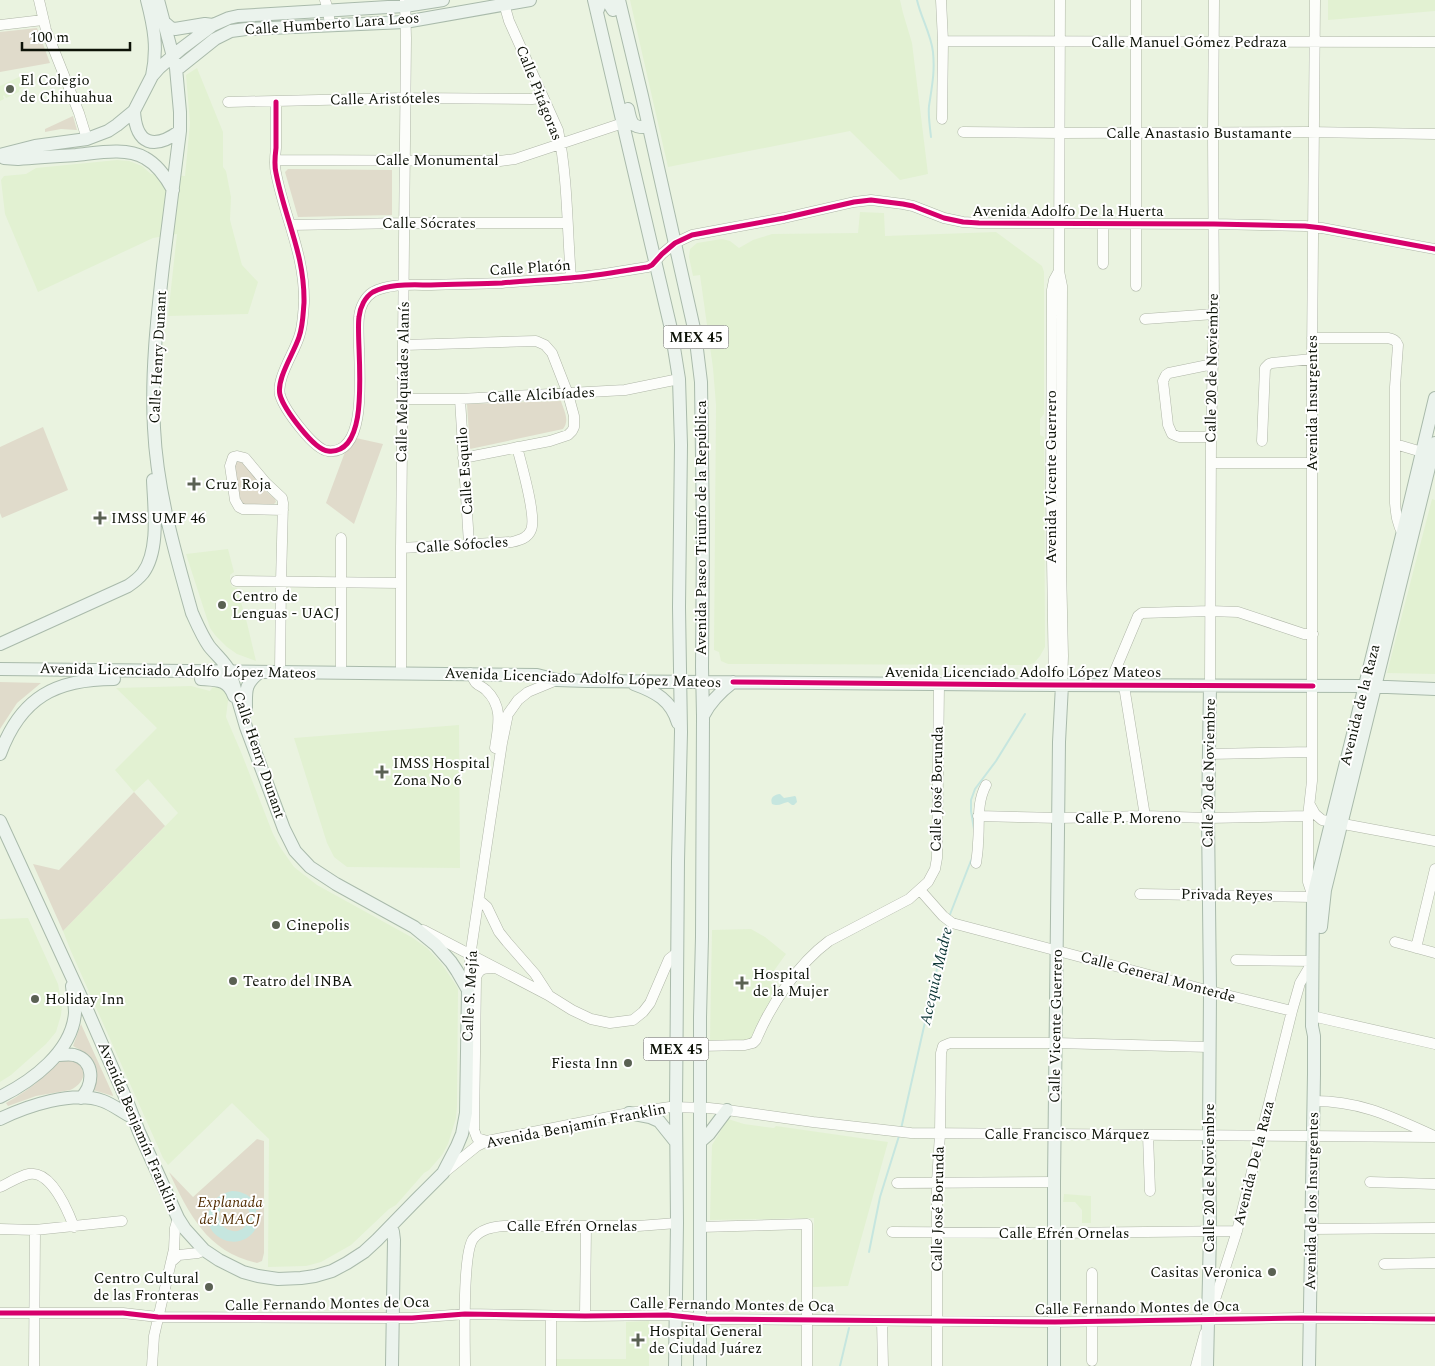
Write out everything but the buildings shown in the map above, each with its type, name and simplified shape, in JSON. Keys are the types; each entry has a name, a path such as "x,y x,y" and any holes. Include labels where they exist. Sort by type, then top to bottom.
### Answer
{"main road":[{"path":"147,0 156,41 152,76"},
{"name":"Calle Henry Dunant","path":"158,0 174,62 180,112 180,131 154,360 154,428 158,468 171,536 192,613 205,640 230,672 245,724 284,829 295,851 310,867 336,884 414,927"},
{"name":"Calle Humberto Lara Leos","path":"0,156 35,146 87,139 108,131 134,111 152,76 174,62 213,24 228,18 327,5 443,0"},
{"name":"Calle Humberto Lara Leos","path":"174,62 180,68 215,39 231,31 406,22 504,2 530,0"},
{"path":"596,6 604,2 614,3"},
{"name":"Avenida Paseo Triunfo de la República","path":"614,3 632,54 695,333 701,382 703,716 700,1366"},
{"name":"MEX 45","path":"596,6 675,350 679,379"},
{"path":"164,22 175,29 213,24"},
{"path":"616,89 625,97 633,125 648,127"},
{"path":"134,111 136,129 146,139 154,142 162,141 180,131"},
{"path":"0,156 18,159 115,152 135,153 145,157 158,168 167,178 172,190"},
{"path":"675,350 685,359 689,360 698,355"},
{"path":"679,379 691,378 701,382"},
{"name":"Avenida Paseo Triunfo de la República","path":"675,1366 677,1223 675,1142 681,732 679,379"},
{"name":"Avenida de la Raza","path":"1370,686 1402,534 1435,398"},
{"name":"Avenida de la Raza","path":"1316,1016 1313,961 1313,897 1336,823 1370,686 1435,443"},
{"path":"0,644 128,586 140,576 149,561 153,548 153,477 158,468"},
{"name":"Avenida Licenciado Adolfo López Mateos","path":"0,669 470,673 537,675 557,680 627,681 1124,686 1370,686 1435,689"},
{"path":"245,724 247,686 252,678 260,672"},
{"path":"0,754 11,729 32,702 60,686 83,680 112,678 219,680 229,686 245,724"},
{"path":"627,681 664,699 675,712 681,732"},
{"path":"703,716 721,691 733,682"},
{"name":"Calle Vicente Guerrero","path":"1054,1366 1054,1182 1059,818 1058,685"},
{"name":"Calle 20 de Noviembre","path":"1207,1366 1210,1232 1208,818 1210,686"},
{"path":"680,812 691,821 702,818"},
{"name":"Avenida Benjamín Franklin","path":"0,821 92,1020 178,1218 204,1250 230,1266 258,1276 278,1279 301,1278 323,1273 348,1263 364,1252 443,1173"},
{"name":"Avenida de la Raza","path":"1316,1016 1321,917 1336,823"},
{"path":"678,861 686,858 693,859 702,868"},
{"path":"414,927 436,945 451,962 468,990"},
{"path":"0,1097 31,1078 58,1055 69,1036 75,1014 71,976"},
{"name":"Calle S. Mejía","path":"443,1173 462,1134 466,1113 468,990"},
{"name":"Avenida de los Insurgentes","path":"1309,1366 1314,1036 1318,1025 1316,1016"},
{"path":"58,1055 74,1055 85,1061 88,1066 91,1073 91,1081 82,1098"},
{"path":"0,1119 37,1104 82,1098 102,1101 134,1118"},
{"path":"701,1141 709,1134 727,1110"},
{"path":"630,1113 650,1117 658,1121 675,1142"},
{"path":"391,1226 394,1232 392,1366"}],"street":[{"path":"39,0 52,47 79,113 87,139"},
{"path":"941,0 943,41 942,119"},
{"name":"Avenida Vicente Guerrero","path":"1058,685 1063,656 1062,286 1059,271 1060,0"},
{"path":"1136,0 1136,286"},
{"name":"Calle 20 de Noviembre","path":"1210,686 1211,437 1214,314 1214,0"},
{"name":"Avenida Insurgentes","path":"1313,897 1308,882 1308,816 1310,805 1313,686 1312,338 1315,0"},
{"name":"Calle Pitágoras","path":"504,2 509,21 558,130 566,192 571,278"},
{"name":"Calle Melquíades Alanís","path":"401,673 406,98 405,3"},
{"path":"327,5 330,25"},
{"path":"0,25 43,20"},
{"name":"Calle Manuel Gómez Pedraza","path":"943,41 1435,42"},
{"name":"Calle Aristóteles","path":"228,102 406,98 543,98"},
{"path":"276,102 275,172 290,224"},
{"name":"Calle Monumental","path":"275,160 500,161 515,159 623,123"},
{"name":"Calle Anastasio Bustamante","path":"963,132 1059,134 1435,134"},
{"name":"Avenida Adolfo De la Huerta","path":"655,262 675,243 692,235 862,201 913,206 944,218 962,222 1313,226 1435,249"},
{"name":"Calle Sócrates","path":"290,224 567,223"},
{"name":"Calle Platón","path":"290,224 302,271 304,287 303,313 300,334 280,384 280,395 286,408 310,439 324,451 332,452 348,444 355,428 360,397 359,316 365,300 370,295 383,288 404,285 500,283 571,278 648,267 655,262"},
{"path":"1102,224 1103,264"},
{"path":"1145,319 1214,314"},
{"path":"1312,338 1388,338 1394,340 1398,345 1395,387 1396,510 1398,525 1402,534"},
{"path":"404,345 536,341 545,344 552,353 568,394 575,421 568,435 550,441 463,458"},
{"path":"1262,441 1265,368 1269,364 1312,359"},
{"path":"1211,437 1179,437 1172,434 1168,426 1163,381 1169,373 1213,364"},
{"name":"Calle Alcibíades","path":"403,399 460,399 568,394 638,388 679,379"},
{"name":"Calle Esquilo","path":"460,399 469,544"},
{"path":"1395,444 1422,452"},
{"name":"Calle Sófocles","path":"401,548 523,540 532,530 533,516 517,447"},
{"path":"280,672 283,510 282,498 266,483 245,458 233,457 230,466 235,500 238,507 243,509 283,510"},
{"path":"1211,463 1312,464"},
{"path":"341,538 341,673"},
{"path":"236,581 401,583"},
{"path":"1109,685 1138,616 1146,612 1229,610 1244,613 1304,634 1313,634"},
{"name":"Calle S. Mejía","path":"470,673 476,684 485,688 491,695 498,709 499,716 487,801 487,807 491,816"},
{"name":"Calle S. Mejía","path":"468,990 471,955 491,816 508,714 518,700 528,692 557,680"},
{"name":"Calle José Borunda","path":"700,1046 745,1045 753,1043 769,1012 810,957 829,942 909,900 928,882 935,869 937,858 939,684"},
{"path":"1124,686 1145,816"},
{"path":"1209,754 1312,752"},
{"path":"976,863 979,843 979,802 986,785"},
{"path":"1310,805 1318,818 1435,841"},
{"name":"Calle P. Moreno","path":"978,816 1059,818 1308,816"},
{"path":"1416,948 1435,870"},
{"name":"Calle General Monterde","path":"920,890 943,916 952,923 1210,992 1292,1010"},
{"name":"Privada Reyes","path":"1140,894 1313,897"},
{"path":"479,900 487,907 499,932 535,974 548,995"},
{"name":"Calle Henry Dunant","path":"414,927 430,933 497,968 572,1010 600,1021 618,1023 633,1020 643,1012 650,1003 667,962 678,952"},
{"path":"1395,942 1435,953"},
{"path":"1236,960 1313,961"},
{"name":"Avenida De la Raza","path":"1196,1366 1208,1320 1237,1231 1292,1010 1300,984 1313,961"},
{"path":"487,1141 477,1138 474,1130 476,978 480,970 484,968 497,968"},
{"path":"1316,1016 1435,1044"},
{"name":"Calle José Borunda","path":"936,1366 937,1182 940,1134 941,1053 943,1046 950,1043 1056,1043"},
{"path":"1056,1043 1209,1047"},
{"path":"1314,1101 1335,1101 1368,1108 1435,1136"},
{"name":"Avenida Benjamín Franklin","path":"443,1173 477,1146 487,1141 630,1113 676,1107 700,1108"},
{"name":"Calle Francisco Márquez","path":"700,1108 911,1134 1435,1136"},
{"path":"1148,1135 1150,1191"},
{"path":"0,1187 28,1174 40,1176 61,1198 74,1227"},
{"path":"897,1183 1054,1182"},
{"path":"1370,1182 1435,1184"},
{"path":"152,1366 154,1336 171,1262 178,1218"},
{"path":"0,1229 35,1230 122,1221"},
{"name":"Calle Efrén Ornelas","path":"465,1314 469,1248 477,1235 484,1230 504,1226 638,1226 677,1223"},
{"path":"700,1227 807,1224 807,1366"},
{"path":"586,1226 586,1316"},
{"path":"1311,1229 1435,1228"},
{"path":"34,1366 35,1230"},
{"name":"Calle Efrén Ornelas","path":"892,1232 1237,1231"},
{"path":"171,1262 179,1255 198,1253 204,1250"},
{"path":"1384,1264 1435,1263"},
{"path":"1092,1273 1092,1361"},
{"name":"Calle Fernando Montes de Oca","path":"0,1313 123,1313 158,1318 412,1318 465,1314 1055,1322 1310,1318 1435,1319"},
{"path":"465,1314 465,1366"},
{"path":"551,1316 551,1366"},
{"path":"882,1321 882,1366"}],"shaded area":[{"path":"630,0 900,0 912,43 928,174 900,180 850,131 668,167"},
{"path":"1328,0 1435,0 1435,11 1328,20"},
{"path":"197,68 223,132 223,167 226,171 231,197 230,220 242,265 258,282 248,314 168,316 177,234 153,238 38,292 5,214 1,180 4,176 26,174 36,168 117,160 129,161 142,166 151,174 185,176 190,123 186,75"},
{"name":"El Colegio de Chihuahua","path":"19,77 23,87 19,92 6,98 4,95 4,99 0,101 0,86"},
{"path":"860,212 884,213 885,236 996,232 1042,266 1044,272 1044,414 1040,419 1040,435 1044,437 1045,647 1034,663 1028,665 728,664 721,661 719,652 714,650 716,405 713,368 700,275 693,276 689,257 690,249 697,243 722,239 730,241 739,248 753,240 772,234 858,233"},
{"path":"1432,499 1435,500 1435,674 1387,673"},
{"name":"Centro de Lenguas - UACJ","path":"228,549 234,572 230,575 230,581 232,587 237,588 256,661 237,654 227,647 210,628 186,554"},
{"path":"191,686 210,691 216,686 225,689 228,696 226,717 273,834 294,867 317,885 413,938 427,948 441,963 458,989 456,1118 448,1144 442,1155 396,1205 389,1209 351,1245 321,1262 306,1266 268,1267 269,1139 232,1103 168,1165 163,1158 63,931 178,813 148,779 134,792 115,770 157,728 116,688"},
{"name":"IMSS Hospital Zona No 6","path":"459,725 460,868 347,867 334,857 327,843 294,738"},
{"path":"28,918 58,984 62,1006 61,1015 56,1032 46,1044 11,1075 0,1082 0,919"},
{"name":"Hospital de la Mujer","path":"751,929 765,937 786,954 768,979 779,988 764,1012 751,1040 710,1041 712,930"},
{"path":"728,1119 744,1124 774,1128 776,1126 888,1142 848,1286 813,1287 814,1218 710,1220 712,1145"},
{"path":"1064,1194 1091,1196 1091,1223 1082,1223 1082,1210 1075,1202 1063,1202"},
{"name":"Hospital General de Ciudad Juárez","path":"649,1321 649,1366 555,1366 555,1359 626,1359 626,1322"}],"green space":[{"path":"37,28 50,63 0,72 0,32"},
{"path":"73,116 77,130 61,129 45,132 45,129"},
{"path":"288,169 392,170 392,215 298,217 285,172"},
{"path":"561,401 566,419 563,429 470,449 467,404"},
{"path":"43,427 68,490 2,518 0,513 0,447"},
{"path":"356,438 383,444 354,524 326,503 345,452"},
{"path":"236,460 243,463 275,499 276,502 274,504 243,504 240,500 234,463"},
{"path":"0,682 41,683 17,703 0,729"},
{"path":"134,792 165,826 63,931 33,864 59,870"},
{"path":"81,1024 113,1096 93,1090 96,1073 94,1062 87,1054 73,1046"},
{"path":"66,1059 78,1062 82,1066 83,1076 77,1086 70,1090 36,1096 8,1106 6,1103 30,1088 56,1065"},
{"name":"Explanada del MACJ","path":"257,1139 264,1141 264,1253 262,1261 257,1263 240,1258 212,1240 192,1216 169,1172 193,1197"}],"water":[{"path":"780,794 784,798 795,796 797,802 794,805 788,802 779,805 772,804 771,800 773,797"},
{"path":"236,1191 245,1194 255,1202 259,1210 256,1210 256,1220 259,1221 253,1233 245,1239 235,1242 225,1240 216,1235 210,1228 208,1218 211,1206 215,1200 229,1192","holes":["235,1201 243,1204 248,1209 250,1215 249,1221 245,1226 240,1230 234,1231 223,1226 219,1220 221,1209"]}],"waterway":[{"name":"Acequia Madre","path":"917,0 930,39 934,59 929,110 931,137"},
{"name":"Acequia Madre","path":"974,829 971,800 975,789 996,761 1025,714"},
{"name":"Acequia Madre","path":"949,917 972,858"},
{"name":"Acequia Madre","path":"901,1129 947,924"},
{"name":"Acequia Madre","path":"869,1252 880,1197 899,1136"},
{"name":"Acequia Madre","path":"840,1366 849,1328"}],"cycle path":[{"path":"276,102 275,170 298,253 304,303 300,333 283,374 279,389 287,410 300,428 315,444 328,451 343,448 352,436 360,396 358,330 360,313 363,303 370,294 387,287 502,283 589,276 648,267 675,243 692,235 871,200 913,206 944,218 963,222 1305,226 1435,249"},
{"path":"733,682 1313,686"},
{"path":"0,1313 123,1313 158,1317 393,1318 465,1314 668,1315 706,1319 1055,1322 1302,1318 1435,1319"}],"place":[{"name":"El Colegio de Chihuahua","path":"10,89"},
{"name":"Cruz Roja","path":"194,484"},
{"name":"IMSS UMF 46","path":"100,518"},
{"name":"Centro de Lenguas - UACJ","path":"222,605"},
{"name":"IMSS Hospital Zona No 6","path":"382,772"},
{"name":"Cinepolis","path":"276,925"},
{"name":"Teatro del INBA","path":"233,981"},
{"name":"Hospital de la Mujer","path":"742,983"},
{"name":"Holiday Inn","path":"35,999"},
{"name":"Fiesta Inn","path":"628,1063"},
{"name":"Casitas Veronica","path":"1272,1272"},
{"name":"Centro Cultural de las Fronteras","path":"209,1287"},
{"name":"Hospital General de Ciudad Juárez","path":"638,1340"}]}
